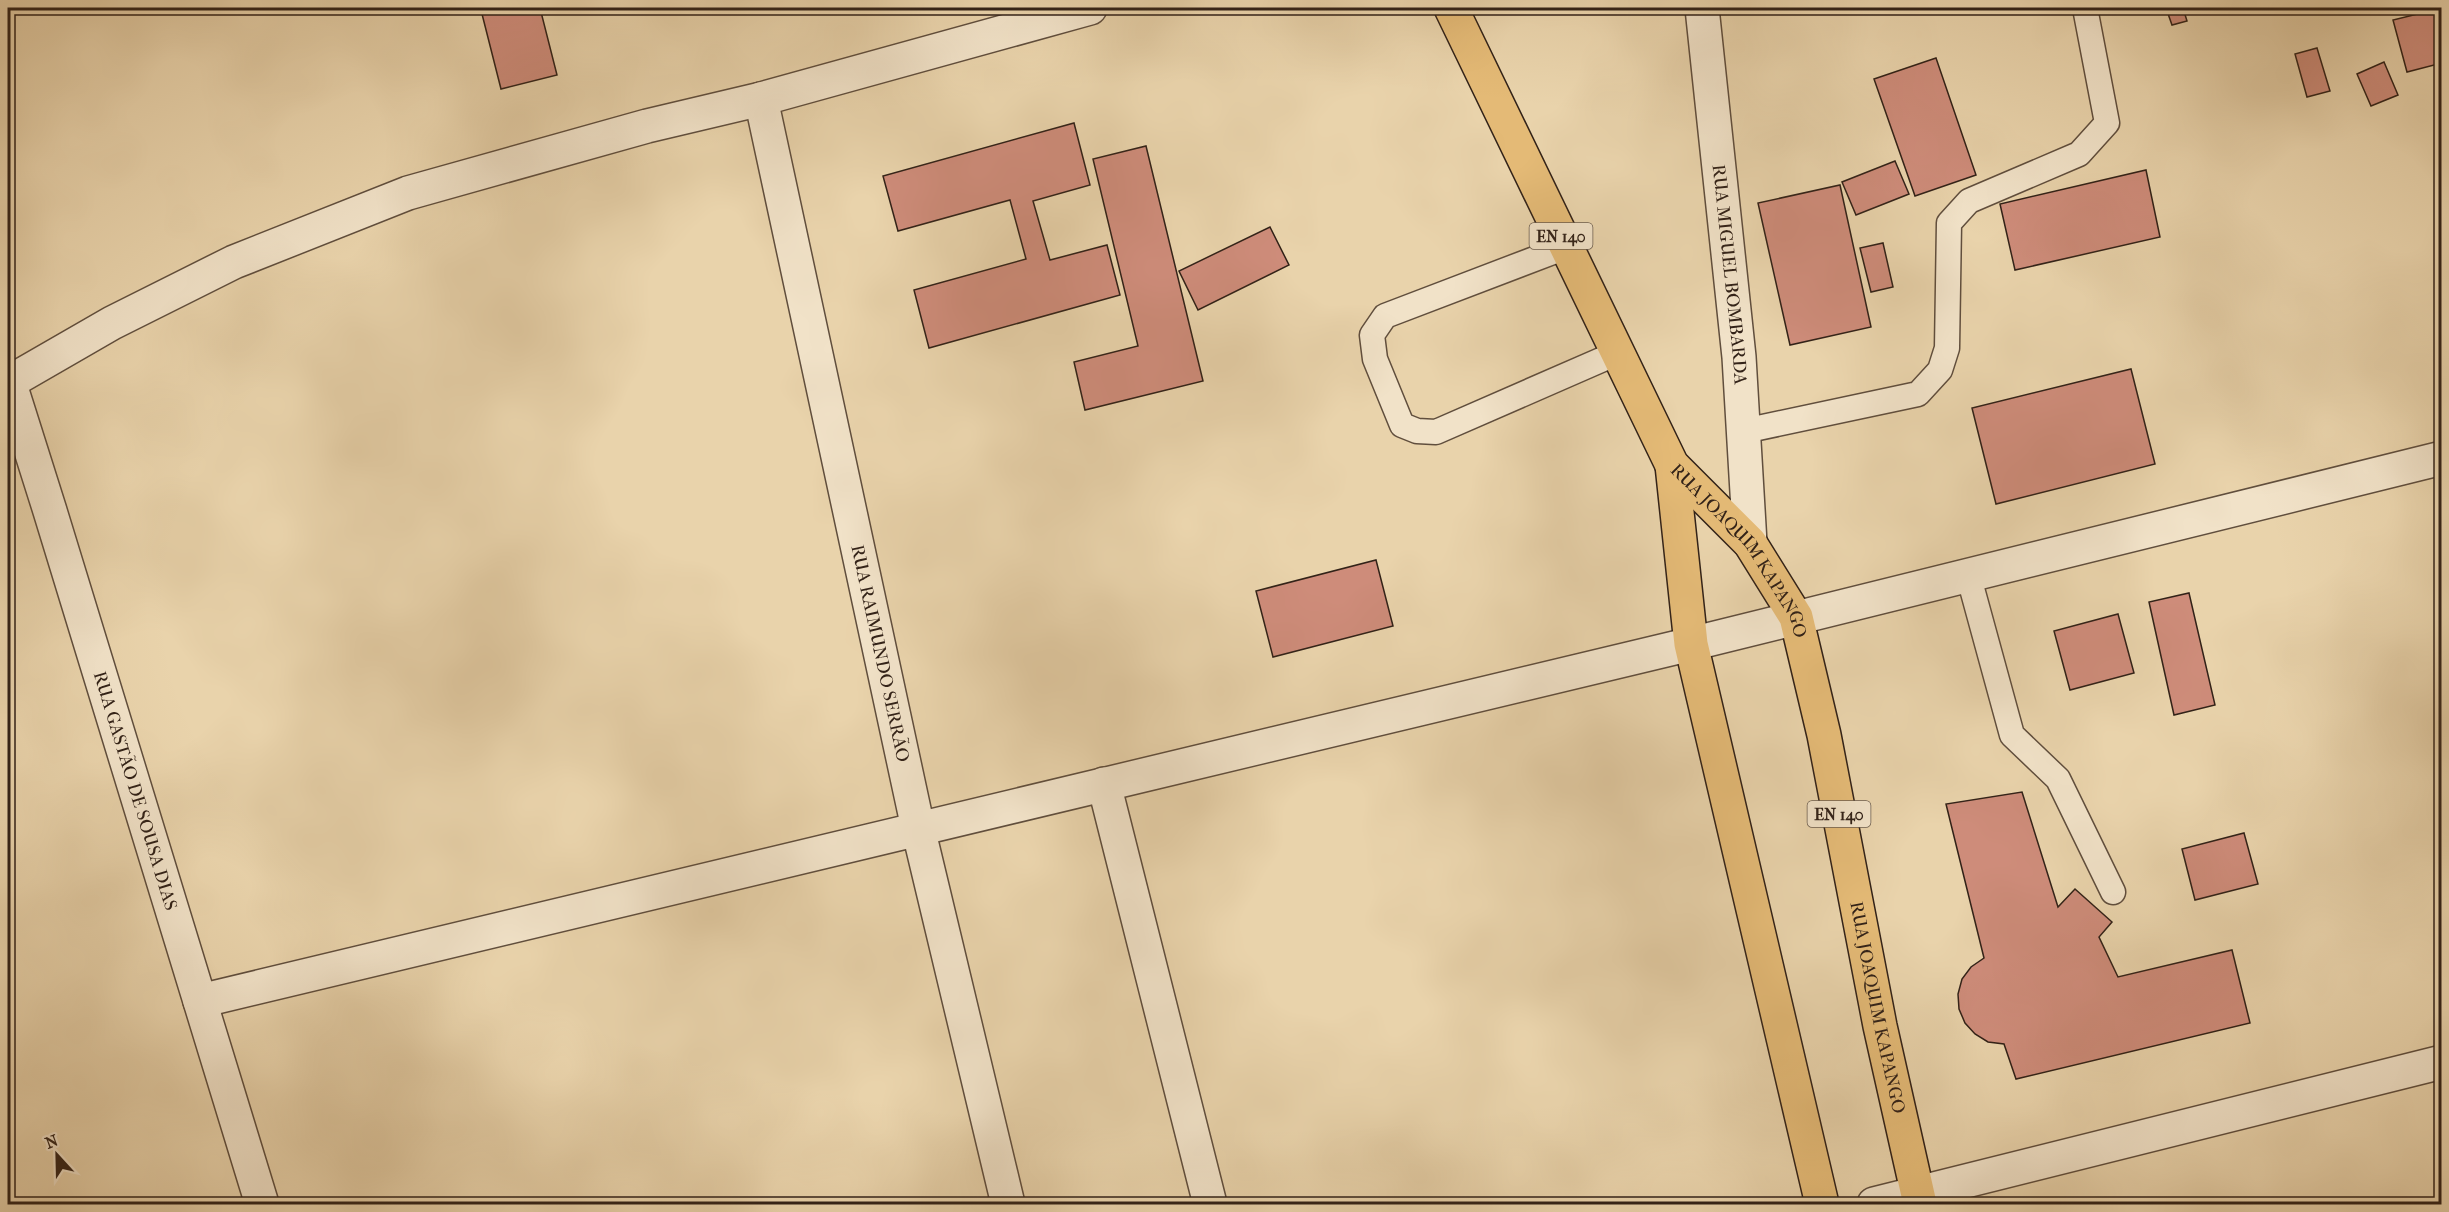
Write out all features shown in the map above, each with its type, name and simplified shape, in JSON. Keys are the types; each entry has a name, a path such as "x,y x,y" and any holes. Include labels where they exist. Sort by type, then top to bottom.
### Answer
{"main road":[{"name":"EN 140","path":"1451,8 1672,465"},
{"name":"RUA JOAQUIM KAPANGO","path":"1672,465 1750,543 1796,617 1824,735 1880,1026 1919,1198"},
{"name":"RUA JOAQUIM KAPANGO","path":"1672,465 1691,644 1822,1204"}],"street":[{"path":"8,381 112,324 234,262 408,194 647,126 761,99 1090,8"},
{"name":"RUA MIGUEL BOMBARDA","path":"1702,8 1739,357 1750,543"},
{"name":"RUA RAIMUNDO SERRÃO","path":"761,99 918,828 1008,1204"},
{"name":"RUA GASTÃO DE SOUSA DIAS","path":"8,381 262,1204"},
{"path":"200,1001 1691,644 2442,458"},
{"path":"1104,784 1210,1204"},
{"path":"1874,1204 1919,1198 2442,1062"}],"lane":[{"path":"1744,431 1918,394 1940,370 1947,348 1948,223 1969,201 2079,154 2107,123 2085,8"},
{"path":"1566,247 1385,316 1372,335 1375,359 1402,425 1417,431 1436,432 1617,353"},
{"path":"1968,574 2012,735 2058,778 2113,892"}],"building":[{"path":"507,8 540,8 557,75 501,89 482,14"},
{"path":"2166,8 2183,8 2187,21 2172,25"},
{"path":"2442,8 2442,63 2407,72 2393,20"},
{"path":"2317,48 2330,91 2307,97 2295,54"},
{"path":"1936,58 1976,175 1915,196 1874,79"},
{"path":"2384,62 2398,95 2371,106 2357,74"},
{"path":"1074,123 1090,185 1033,201 1050,260 1107,245 1120,295 929,348 914,290 1026,259 1010,200 898,231 883,176"},
{"path":"1146,146 1203,381 1085,410 1074,362 1138,346 1093,159"},
{"path":"1895,161 1909,194 1856,215 1842,182"},
{"path":"2146,170 2160,237 2015,270 2000,204"},
{"path":"1840,185 1871,327 1790,345 1758,203"},
{"path":"1270,227 1289,265 1198,310 1179,271"},
{"path":"1883,243 1893,287 1871,292 1860,248"},
{"path":"2131,369 2155,464 1996,504 1972,408"},
{"path":"1376,560 1393,626 1273,657 1256,591"},
{"path":"2189,593 2215,705 2174,715 2149,602"},
{"path":"2118,614 2134,673 2070,690 2054,631"},
{"path":"2022,792 2058,907 2075,889 2112,922 2099,937 2118,977 2232,950 2250,1023 2016,1079 2004,1044 1988,1042 1975,1034 1965,1023 1959,1009 1958,994 1962,979 1971,967 1984,958 1946,804"},
{"path":"2244,833 2258,884 2195,900 2182,849"}]}
